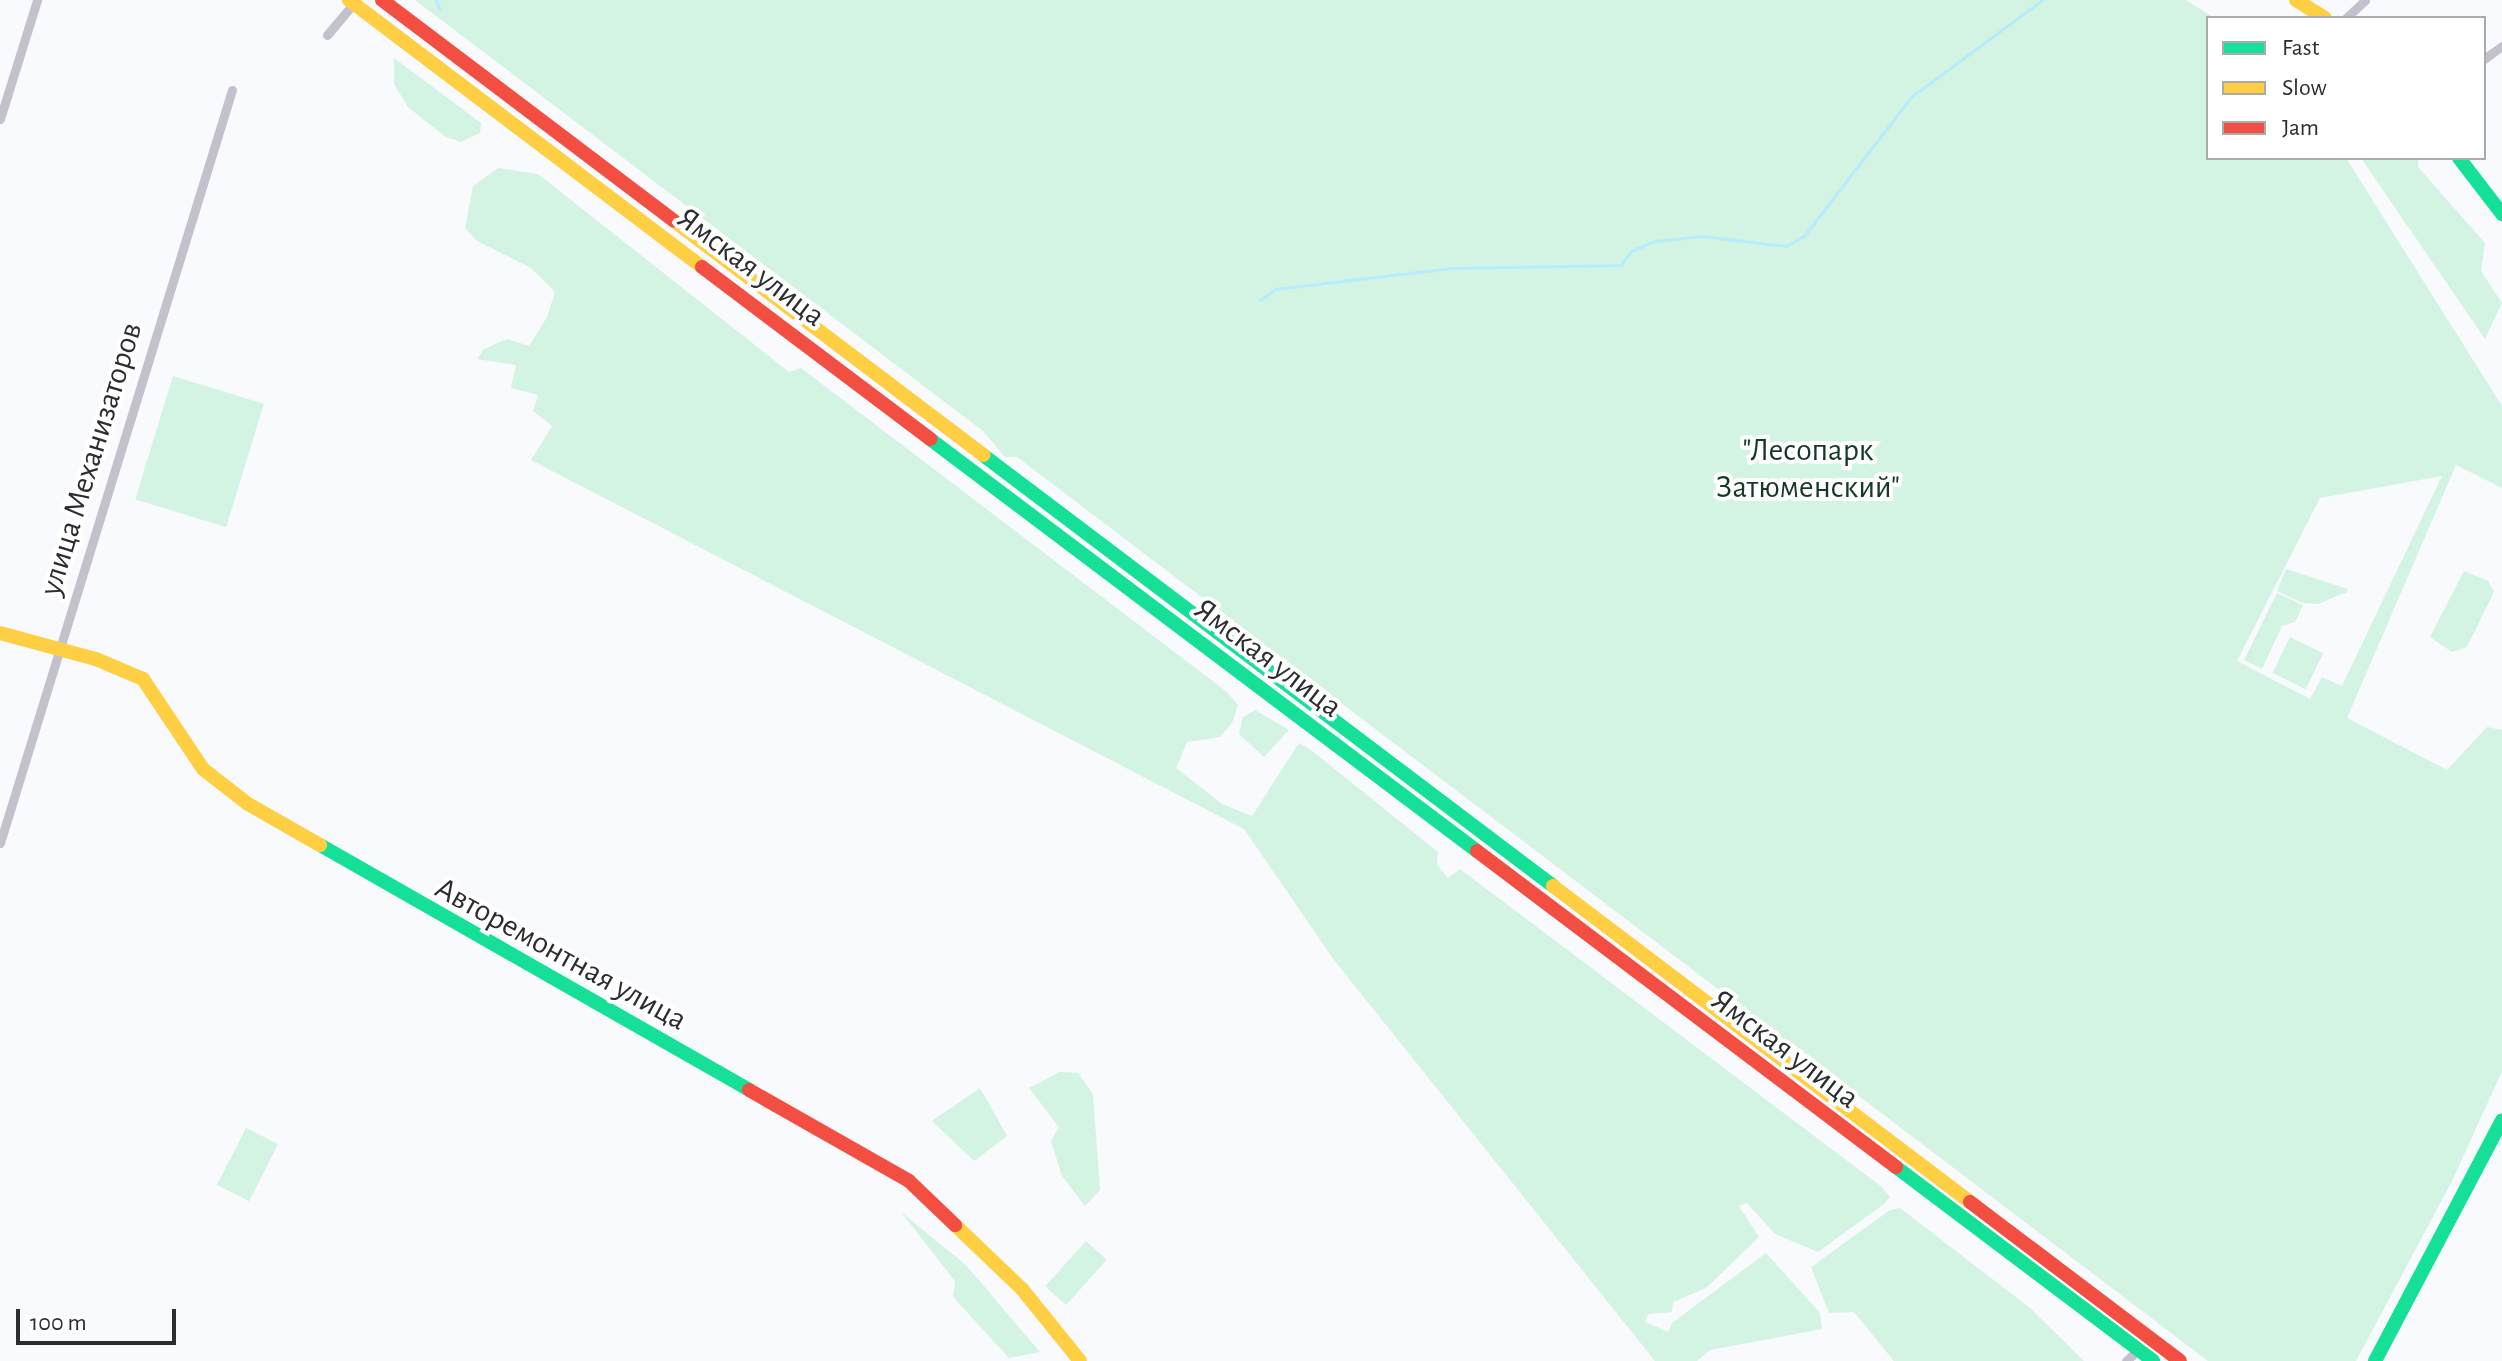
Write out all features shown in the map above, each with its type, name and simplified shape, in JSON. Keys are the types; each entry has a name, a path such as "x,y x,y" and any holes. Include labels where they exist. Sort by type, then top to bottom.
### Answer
{"main road":[{"name":"Ямская улица","path":"382,0 2180,1361"},
{"path":"2296,0 2322,16"},
{"name":"Ямская улица","path":"351,2 2153,1361"},
{"path":"2461,160 2502,214"},
{"name":"Авторемонтная улица","path":"0,633 59,649 143,679 203,769 289,830 909,1181 1022,1289 1080,1361"},
{"path":"1633,969 1645,954"},
{"path":"2375,1361 2502,1120"}],"street":[{"path":"0,119 37,0"},
{"path":"2348,16 2365,0"},
{"path":"327,35 351,2"},
{"name":"улица Механизаторов","path":"0,843 232,90"},
{"path":"2126,1361 2138,1350"}],"green space":[{"name":"\"Лесопарк Затюменский\"","path":"415,0 2186,0 2211,16 2206,16 2206,160 2347,160 2502,406 2502,488 2456,465 2347,718 2447,770 2487,727 2502,730 2502,1071 2452,1181 2356,1361 2208,1361 1017,457 1005,457 983,431","holes":["2442,476 2342,686 2322,677 2310,699 2237,661 2320,498"]},
{"path":"394,58 481,123 480,133 461,142 446,137 408,107 394,84"},
{"path":"2362,160 2418,160 2418,167 2485,243 2481,271 2502,303 2485,339"},
{"path":"498,168 538,174 789,372 801,368 1227,692 1238,705 1232,723 1220,737 1187,742 1176,768 1222,804 1252,816 1299,743 1438,852 1437,865 1448,878 1460,869 1882,1187 1890,1197 1884,1204 1818,1252 1775,1234 1747,1203 1739,1206 1759,1237 1706,1288 1673,1302 1672,1312 1648,1314 1645,1322 1668,1332 1672,1323 1766,1253 1820,1313 1822,1329 1710,1350 1697,1361 1655,1361 1334,960 1244,829 531,460 552,426 533,411 538,395 511,388 516,365 477,359 484,349 507,339 529,346 547,317 555,292 531,268 477,241 465,228 473,186"},
{"path":"173,376 264,404 226,527 135,499"},
{"path":"2286,569 2348,589 2347,592 2318,604 2303,603 2277,591"},
{"path":"2464,571 2488,581 2494,592 2467,647 2452,652 2430,637"},
{"path":"2277,593 2303,605 2295,622 2282,626 2262,669 2244,660"},
{"path":"2290,637 2323,653 2306,689 2272,673"},
{"path":"1255,710 1289,730 1264,757 1239,734 1243,717"},
{"path":"1060,1072 1078,1073 1093,1094 1100,1190 1085,1206 1062,1176 1051,1141 1059,1127 1029,1088"},
{"path":"980,1088 1007,1136 974,1161 932,1121"},
{"path":"246,1128 278,1144 249,1201 217,1185"},
{"path":"1900,1208 2030,1308 2084,1361 1894,1361 1854,1312 1829,1313 1811,1267 1890,1210"},
{"path":"901,1212 966,1265 1040,1352 1009,1358 953,1297 955,1281"},
{"path":"1086,1241 1107,1260 1066,1305 1045,1286"}],"waterway":[{"path":"436,0 439,8"},
{"path":"1260,300 1275,289 1452,268 1621,265 1631,251 1655,241 1702,236 1786,246 1804,236 1911,97 2042,0"}],"traffic: fast":[{"path":"2461,160 2502,214"},
{"path":"930,439 1477,851"},
{"path":"983,455 1553,886"},
{"path":"320,845 749,1090"},
{"path":"2375,1361 2502,1120"},
{"path":"1896,1167 2153,1361"}],"traffic: slow":[{"path":"349,0 702,267"},
{"path":"2296,0 2322,16"},
{"path":"674,221 983,455"},
{"path":"0,633 96,659 143,679 203,769 248,804 320,845"},
{"path":"1553,886 1970,1202"},
{"path":"955,1225 1022,1289 1080,1361"}],"traffic: jam":[{"path":"382,0 674,221"},
{"path":"702,267 930,439"},
{"path":"1477,851 1896,1167"},
{"path":"749,1090 909,1181 955,1225"},
{"path":"1970,1202 2180,1361"}]}
